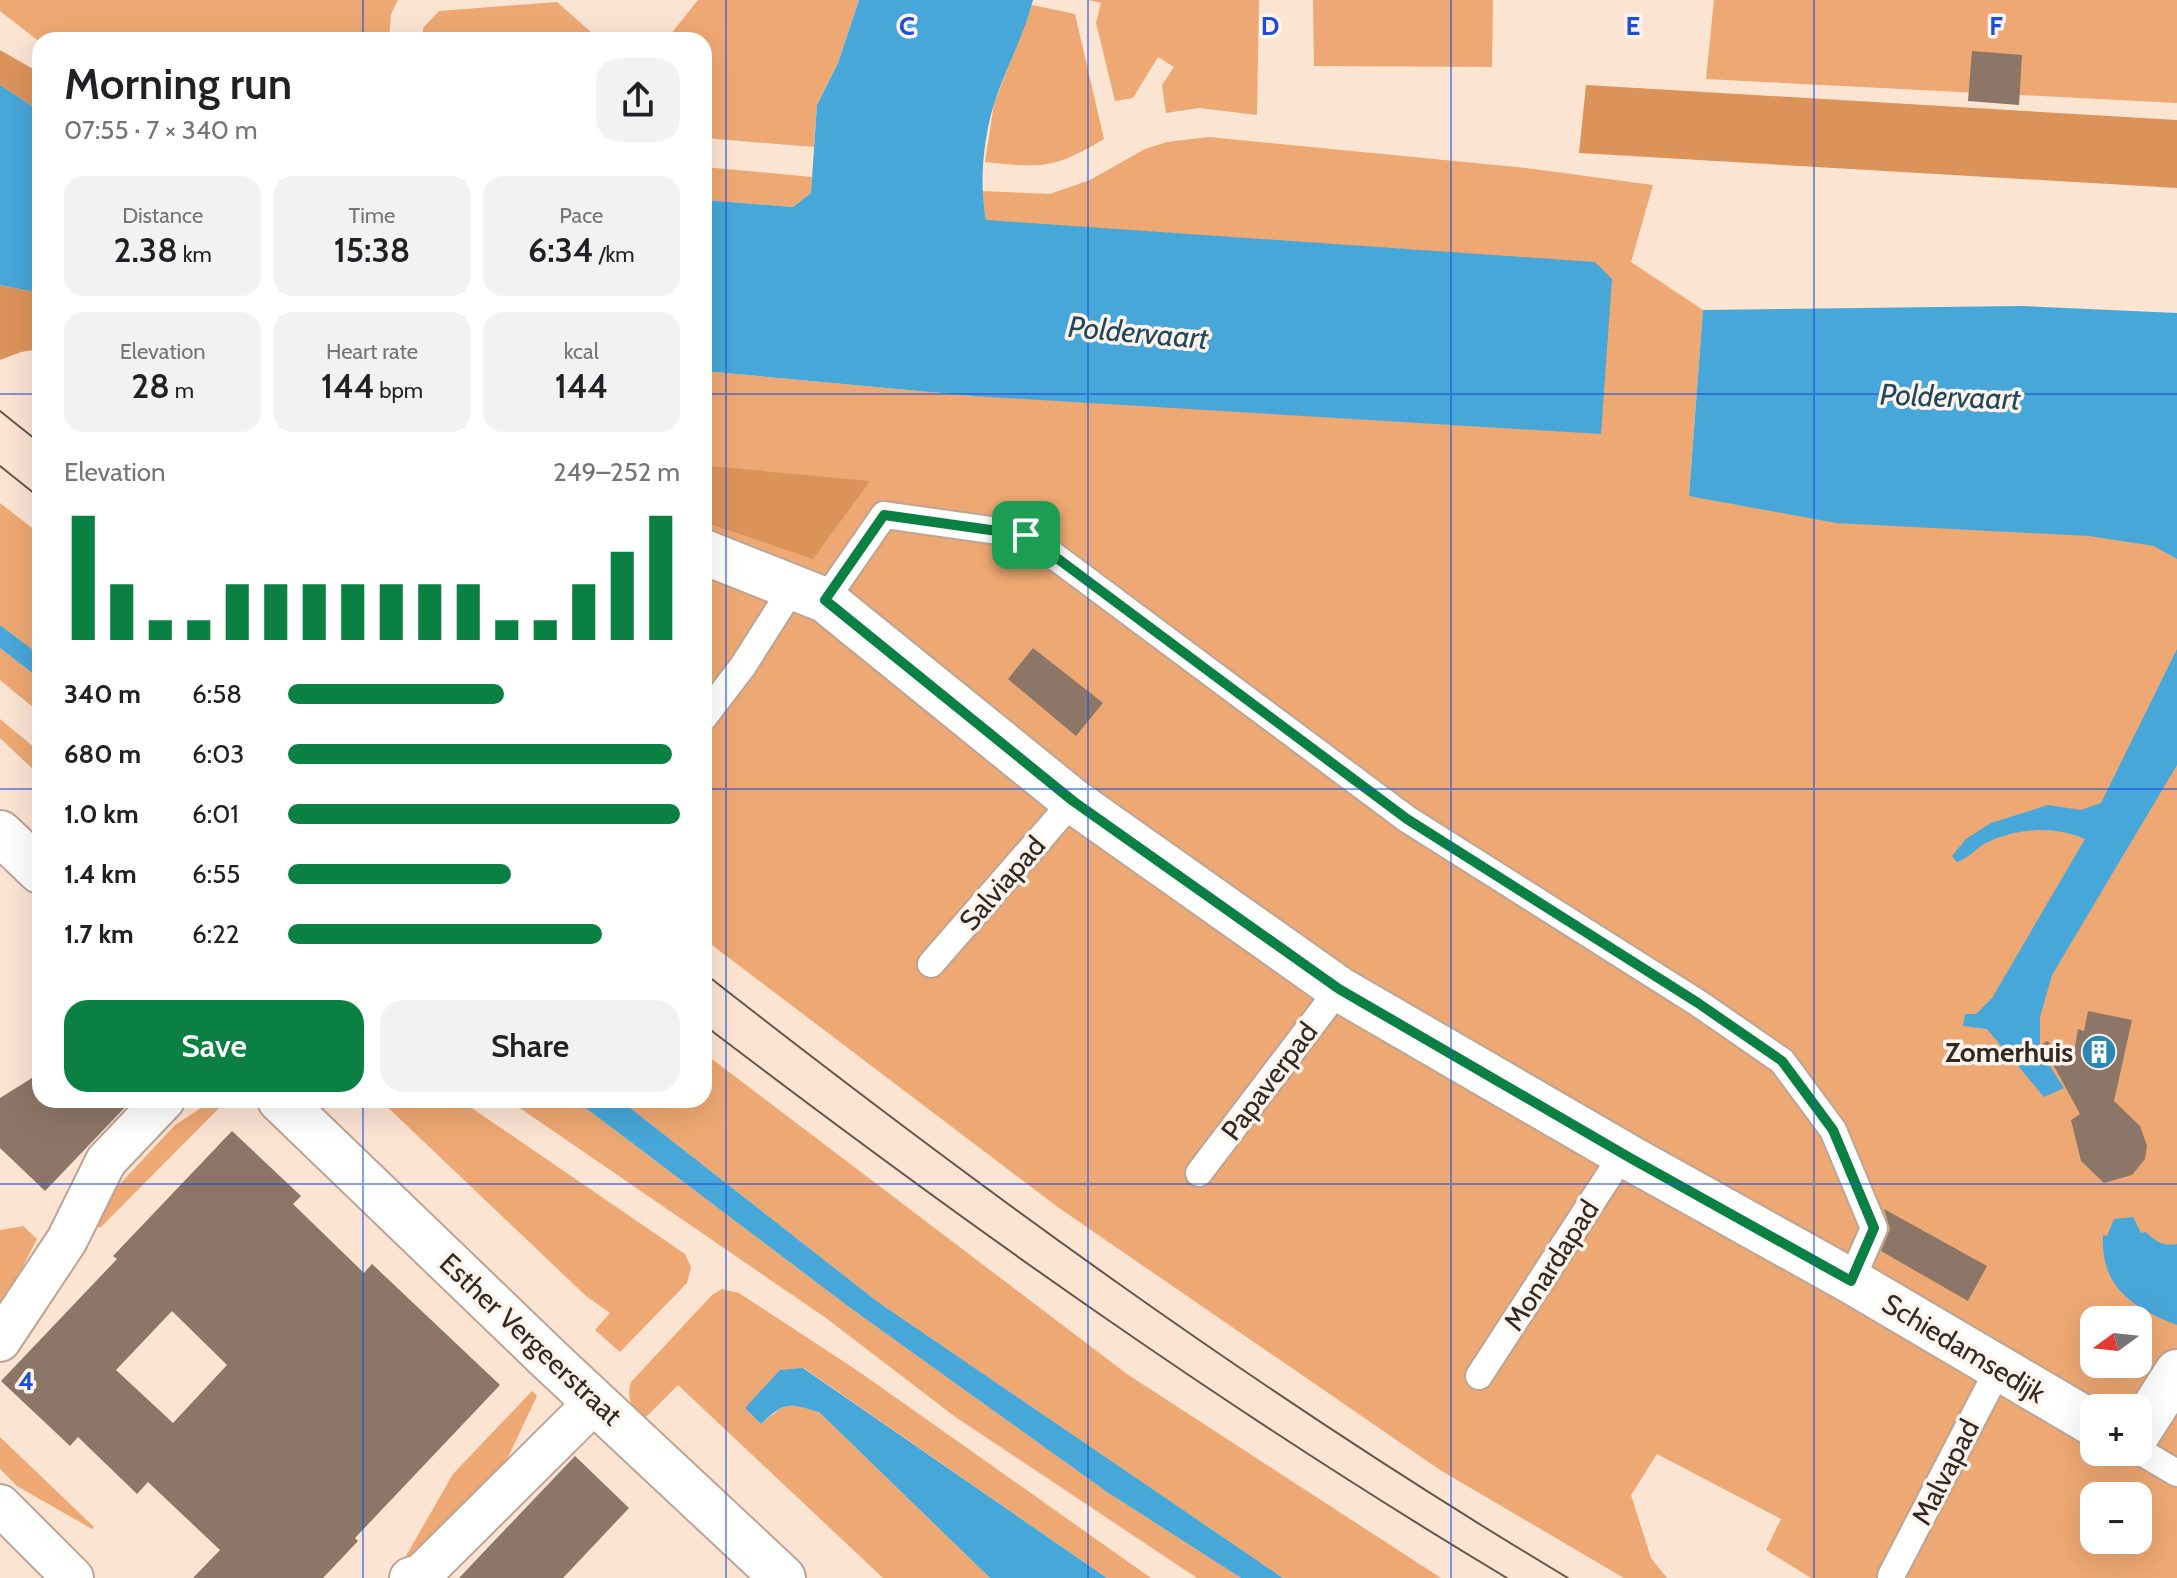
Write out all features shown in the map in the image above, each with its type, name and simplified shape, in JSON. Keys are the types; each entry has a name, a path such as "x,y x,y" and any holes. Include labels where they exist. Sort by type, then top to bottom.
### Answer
{"street":[{"name":"Schiedamsedijk","path":"712,555 809,594 1073,801 1339,989 1623,1154 1851,1281 2080,1416"},
{"path":"0,833 32,863"},
{"path":"0,1341 67,1240 106,1161 156,1108"},
{"name":"Esther Vergeerstraat","path":"288,1108 550,1360 783,1578"},
{"path":"2152,1411 2177,1372"},
{"path":"410,1578 422,1574 596,1401"},
{"path":"0,1505 73,1578"}],"lane":[{"path":"712,707 743,666 884,515 1026,535 1407,819 1698,1003 1782,1061 1833,1130 1874,1228 1851,1281"},
{"name":"Salviapad","path":"931,964 1073,801"},
{"name":"Papaverpad","path":"1199,1173 1339,989"},
{"name":"Monardapad","path":"1479,1376 1623,1154"},
{"name":"Malvapad","path":"1891,1576 1999,1368"},
{"path":"2152,1458 2177,1473"}],"shaded area":[{"path":"0,0 398,0 391,14 390,32 32,32 32,36 0,11"},
{"path":"698,0 859,0 838,63 817,105 814,147 712,139 712,32 672,32"},
{"path":"1088,0 1259,0 1257,115 1199,108 1166,113 1162,85 1174,67 1158,57 1133,98 1115,101 1096,23 1101,3"},
{"path":"1313,0 1493,0 1492,67 1314,66"},
{"path":"1714,0 2177,0 2177,103 1706,79"},
{"path":"557,2 591,32 423,32 423,28 439,11"},
{"path":"1032,5 1075,14 1104,139 1072,156 1047,164 985,162 994,104"},
{"path":"0,50 32,68 32,106 0,85"},
{"path":"1586,85 2177,120 2177,188 1579,153"},
{"path":"1209,137 1526,168 1653,185 1631,262 1703,310 1689,496 2177,533 2177,1578 1811,1578 1766,1550 1781,1519 1657,1454 1631,1495 1651,1558 1667,1578 1624,1578 1440,1470 1059,1208 712,945 712,372 973,396 986,220 981,191 1050,194 1090,180 1145,149 1167,142"},
{"path":"712,168 812,177 811,193 793,207 712,201"},
{"path":"0,285 32,291 32,350 0,360"},
{"path":"712,467 870,481 813,559 712,525"},
{"path":"0,503 32,528 32,649 0,625"},
{"path":"0,648 32,673 32,706 0,680"},
{"path":"0,719 32,745 32,768 0,738"},
{"path":"712,1059 1127,1374 1441,1578 1283,1578 878,1302 630,1108 712,1108"},
{"path":"201,1108 219,1108 100,1228 93,1223 119,1185 175,1125"},
{"path":"388,1108 472,1108 685,1254 691,1267 687,1283 620,1352 595,1330 610,1313 586,1296"},
{"path":"520,1108 586,1108 849,1307 1107,1492 1241,1578 1197,1578 954,1416 826,1318"},
{"path":"23,1226 37,1239 0,1311 0,1230"},
{"path":"722,1289 739,1293 858,1371 1151,1578 1107,1578 804,1368 745,1408 761,1424 787,1406 819,1412 990,1578 883,1578 678,1385 645,1418 631,1402 631,1382 712,1295"},
{"path":"532,1391 537,1396 502,1470 408,1559 406,1556 453,1474"},
{"path":"0,1437 94,1527 92,1529 17,1486 0,1469"}],"water":[{"name":"Poldervaart","path":"859,0 1033,0 998,91 987,132 983,162 986,220 1595,262 1612,279 1601,434 973,396 712,372 712,201 793,207 811,193 817,105 838,63"},
{"path":"0,85 32,106 32,291 0,285"},
{"name":"Poldervaart","path":"2021,306 2177,313 2177,559 2154,546 2089,536 1836,523 1689,496 1703,310"},
{"path":"0,625 32,649 32,673 0,648"},
{"path":"2177,649 2177,765 2052,975 2040,1017 2040,1051 2064,1088 2044,1097 1987,1029 1963,1026 1965,1014 1976,1014 1992,998 2085,839 2060,832 2034,830 2008,834 1984,844 1957,862 1952,856 1966,839 1991,823 2048,805 2081,810 2101,803"},
{"path":"586,1108 630,1108 878,1302 1283,1578 1241,1578 1107,1492 849,1307"},
{"path":"2133,1217 2141,1233 2146,1232 2164,1244 2177,1244 2177,1325 2152,1314 2152,1306 2133,1303 2113,1282 2107,1269 2103,1235 2107,1236 2114,1219"},
{"path":"803,1368 1107,1578 990,1578 819,1412 787,1406 761,1424 745,1408 780,1370"}],"building":[{"path":"1972,51 2022,55 2019,105 1968,101"},
{"path":"1033,648 1103,703 1076,736 1008,679"},
{"path":"2088,1011 2132,1020 2114,1101 2140,1126 2147,1146 2145,1159 2132,1175 2104,1183 2081,1161 2071,1120 2080,1114 2042,1044 2047,1041 2072,1063 2078,1029 2084,1031"},
{"path":"32,1078 32,1108 124,1108 45,1191 0,1148 0,1098"},
{"path":"232,1131 301,1196 293,1204 364,1273 372,1264 500,1385 355,1538 358,1541 323,1578 193,1578 220,1550 148,1482 137,1494 78,1437 70,1446 1,1381 117,1259 113,1256","holes":["172,1311 227,1365 173,1423 116,1370"]},
{"path":"1884,1209 1987,1266 1968,1301 1881,1251 1890,1229"},
{"path":"575,1456 629,1508 563,1578 459,1578"}],"tram line":[{"path":"0,411 32,437"},
{"path":"0,466 32,492"},
{"path":"712,979 913,1134 1126,1289 1344,1438 1568,1578"},
{"path":"712,1031 998,1243 1198,1382 1507,1578"}],"place":[{"name":"Zomerhuis","path":"2099,1052"}],"route":[{"path":"884,515 1026,535 1407,819 1698,1003 1782,1061 1833,1130 1874,1228 1851,1281 1632,1159 1339,989 1073,801 825,600 884,515"}]}
